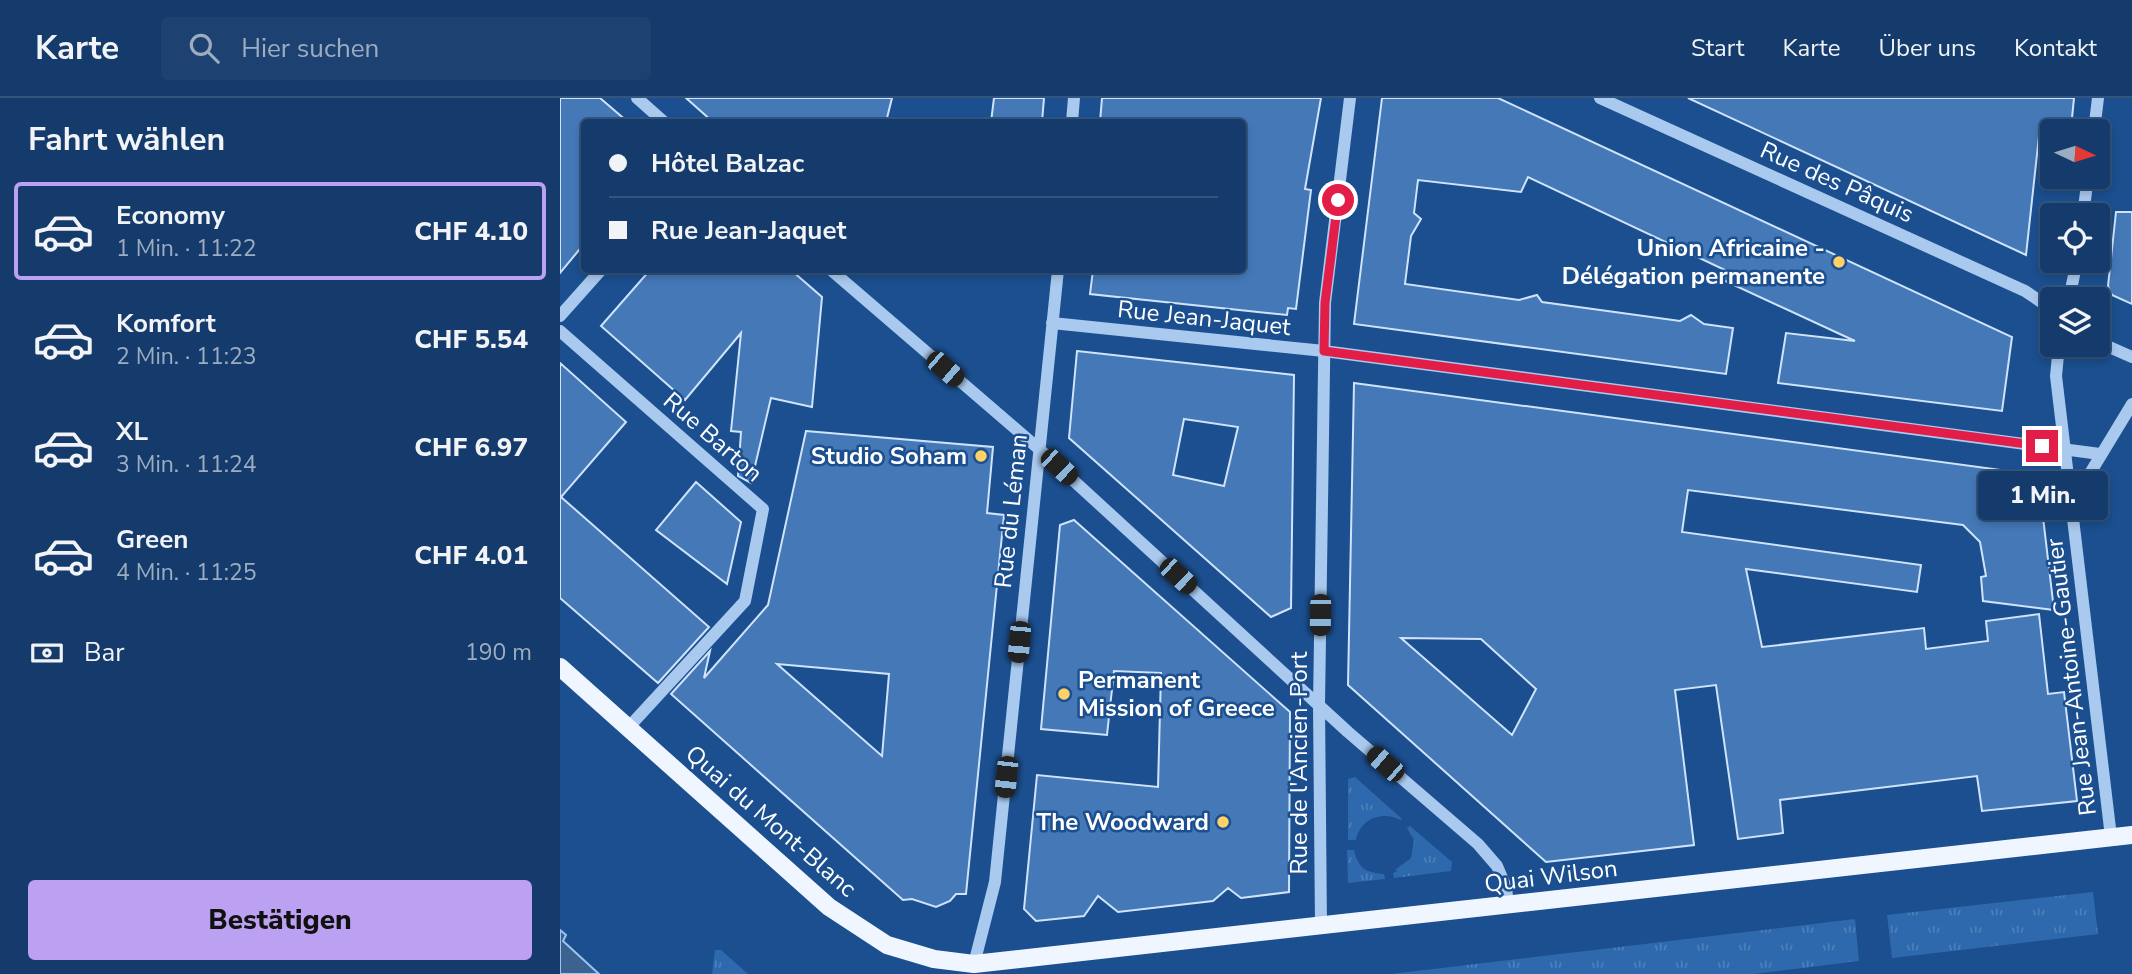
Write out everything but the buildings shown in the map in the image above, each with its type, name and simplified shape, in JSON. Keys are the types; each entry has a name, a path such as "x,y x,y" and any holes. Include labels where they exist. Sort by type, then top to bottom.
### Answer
{"main road":[{"name":"Quai du Mont-Blanc","path":"560,667 829,907 887,945 910,953 974,964"},
{"name":"Quai Wilson","path":"974,964 2132,835"}],"street":[{"path":"637,98 661,119"},
{"path":"1072,119 1074,98"},
{"name":"Rue de l'Ancien-Port","path":"1321,926 1320,705 1325,303 1350,98"},
{"name":"Rue des Pâquis","path":"1600,98 2025,291 2040,301"},
{"path":"2095,119 2098,98"},
{"path":"560,316 598,273"},
{"path":"834,273 1039,449 1320,705 1478,844 1497,866 1506,887 1508,906"},
{"name":"Rue du Léman","path":"974,964 995,882 1058,273"},
{"name":"Rue Jean-Jaquet","path":"1052,323 1324,351 2100,454"},
{"name":"Rue Barton","path":"560,331 764,509 745,601 628,728"},
{"path":"2110,347 2132,357"},
{"name":"Rue Jean-Antoine-Gautier","path":"2058,357 2056,376 2111,837"},
{"path":"2072,503 2132,404"}],"green space":[{"path":"1355,777 1402,819 1386,816 1372,818 1362,827 1356,840 1348,840 1348,779"},
{"path":"1410,826 1452,862 1451,871 1394,878 1393,873 1398,871 1395,870 1411,858 1414,840 1407,828"},
{"path":"1347,850 1354,850 1364,868 1384,874 1385,879 1348,883"},
{"path":"2093,892 2098,934 1892,958 1887,915"},
{"path":"1855,919 1859,961 1754,974 1391,974"},
{"path":"715,950 721,950 748,974 712,974"}],"shaded area":[{"path":"560,930 566,935 563,941 599,974 560,974"}],"place":[{"name":"Union Africaine - Délégation permanente","path":"1839,262"},
{"name":"Studio Soham","path":"981,456"},
{"name":"Permanent Mission of Greece","path":"1064,694"},
{"name":"The Woodward","path":"1223,822"}],"route":[{"path":"1338,200 1325,303 1324,351 2042,446"}]}
